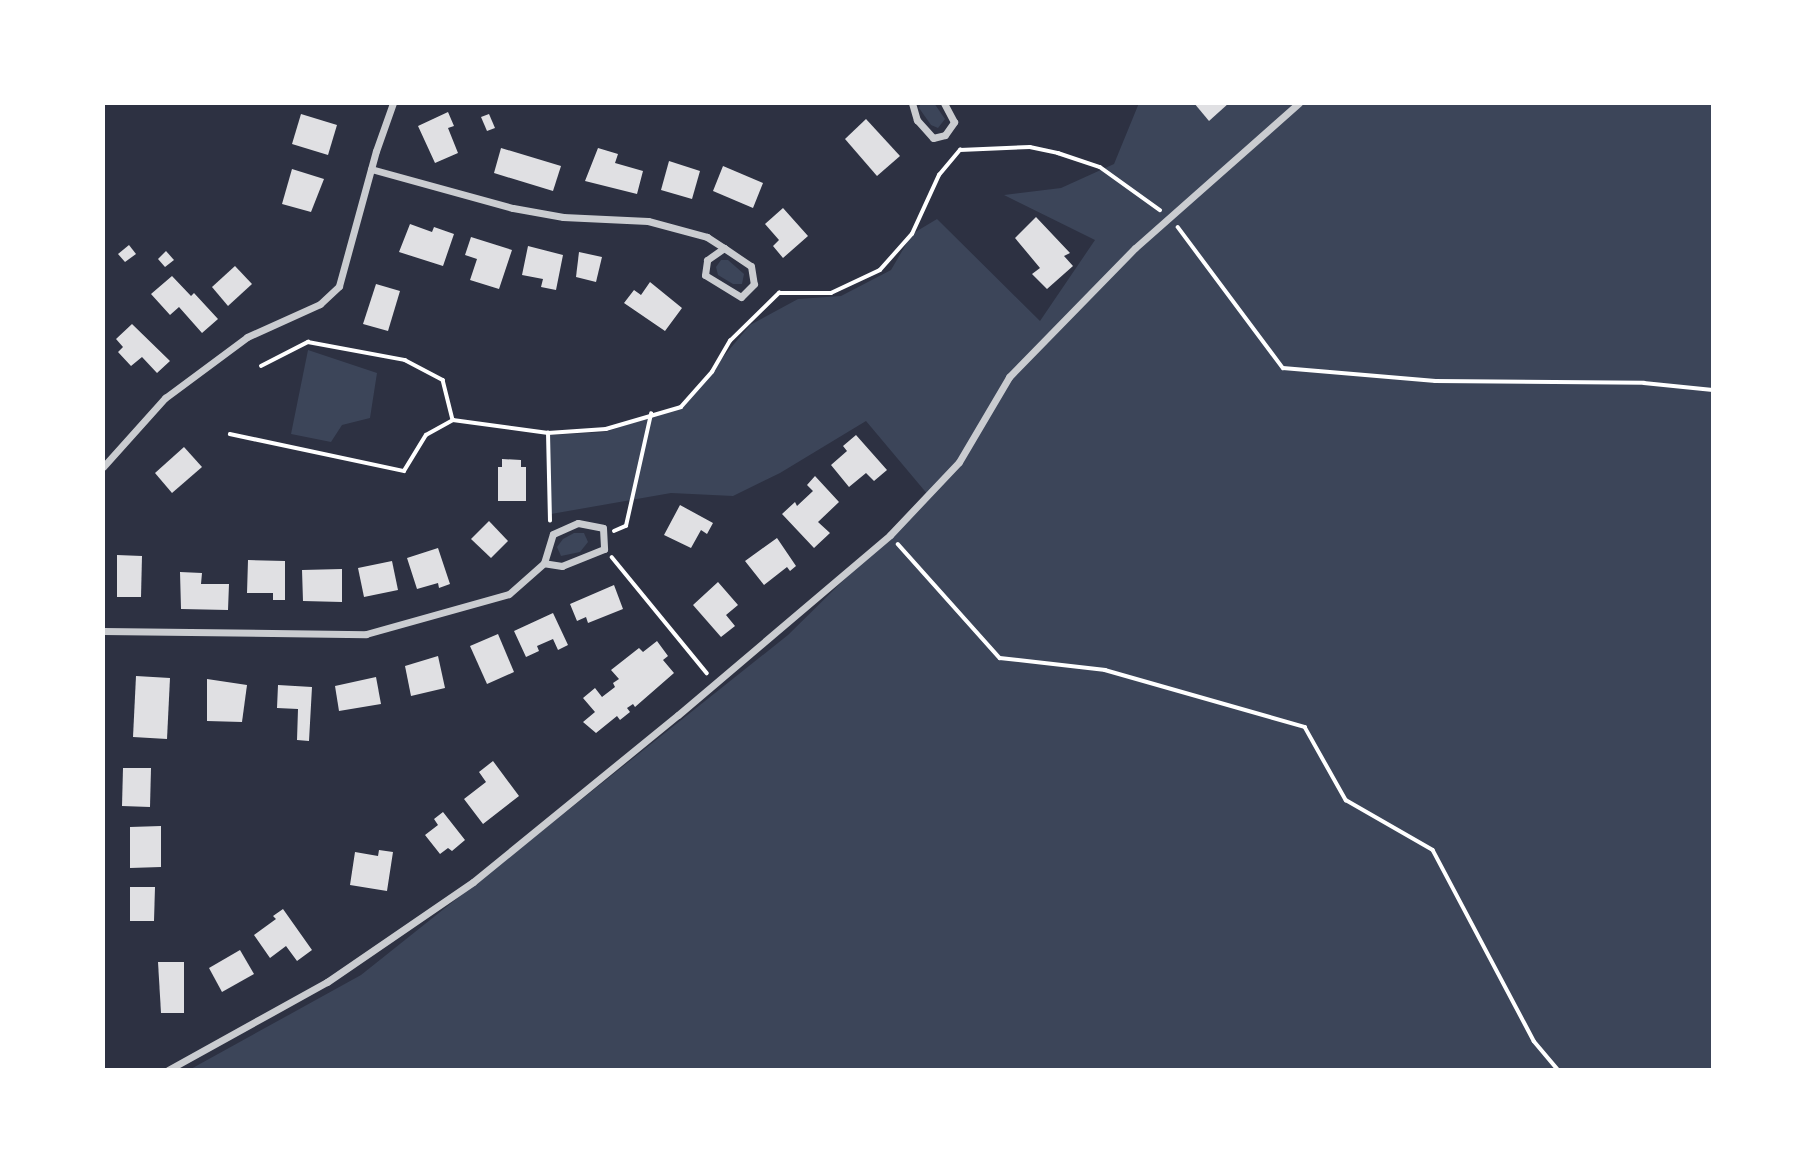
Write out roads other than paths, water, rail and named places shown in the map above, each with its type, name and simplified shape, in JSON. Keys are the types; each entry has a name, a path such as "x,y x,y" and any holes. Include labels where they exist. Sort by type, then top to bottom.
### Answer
{"street":[{"path":"103,467 166,398 247,337 320,304 339,286 371,169 393,103"},
{"path":"912,103 917,120 933,138 945,135 954,122 944,103"},
{"path":"168,1070 327,982 473,882 890,535 959,461 1009,377 1135,247 1299,103"},
{"path":"371,169 513,208 563,217 648,221 707,237 724,248 751,266 754,284 741,296 705,275 707,260 724,248"},
{"path":"103,631 366,635 509,594 544,563 553,534 578,523 603,528 604,549 562,566 544,563"}]}
